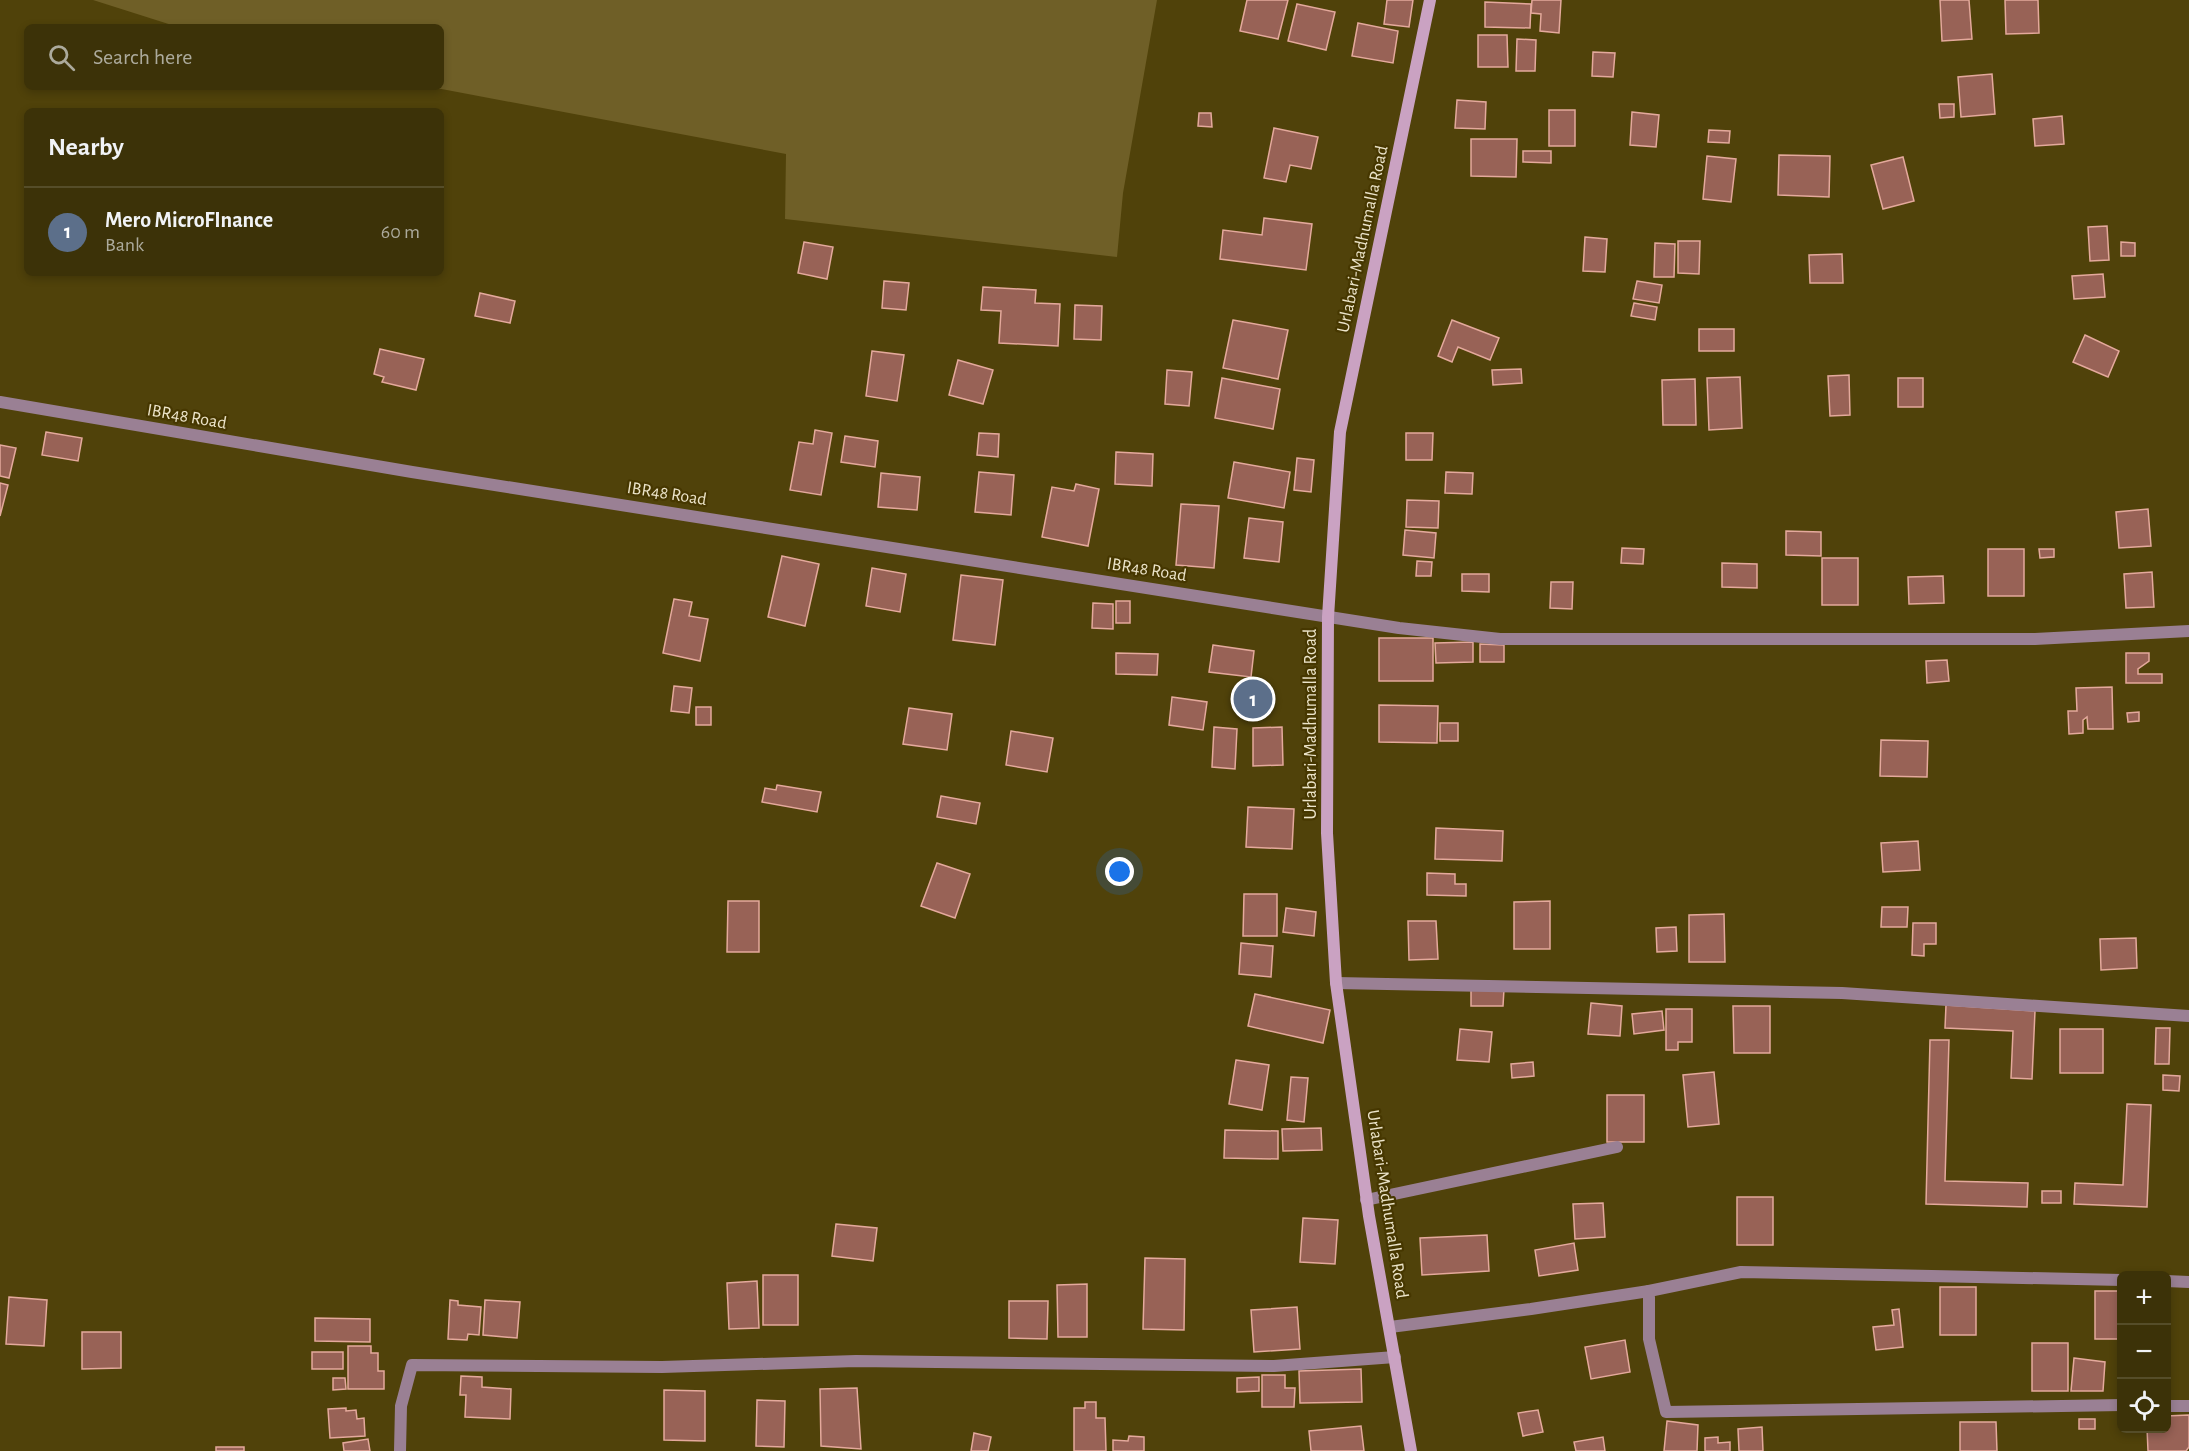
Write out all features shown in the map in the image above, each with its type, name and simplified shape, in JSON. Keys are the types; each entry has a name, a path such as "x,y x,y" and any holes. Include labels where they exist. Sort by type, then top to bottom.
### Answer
{"main road":[{"name":"Urlabari-Madhumalla Road","path":"1412,1451 1366,1200 1336,983 1327,832 1328,617 1340,432 1430,0"}],"street":[{"name":"IBR48 Road","path":"0,402 412,472 1328,617 1399,628 1500,639 2036,639 2189,631"},
{"path":"1336,983 1842,993 2189,1016"},
{"path":"1366,1200 1617,1147"},
{"path":"1390,1327 1649,1291 1741,1272 2117,1280"},
{"path":"2171,1281 2189,1281"},
{"path":"1649,1291 1649,1339 1666,1412 2026,1405 2117,1406"},
{"path":"400,1451 401,1406 412,1365 662,1367 856,1361 1274,1366 1395,1357"},
{"path":"2171,1406 2189,1406"}],"shaded area":[{"path":"93,0 1157,0 1123,193 1117,257 785,219 786,154 444,89 444,24 169,24"}],"building":[{"path":"1247,0 1288,0 1278,39 1240,31"},
{"path":"1387,0 1413,0 1409,27 1384,24"},
{"path":"1532,0 1561,0 1559,33 1540,31 1541,14 1531,13"},
{"path":"1940,0 1969,0 1972,39 1942,41"},
{"path":"2005,0 2038,0 2039,33 2006,34"},
{"path":"1485,2 1531,4 1530,28 1485,27"},
{"path":"1297,4 1335,12 1326,50 1288,41"},
{"path":"1358,23 1398,31 1393,63 1352,56"},
{"path":"1478,35 1507,35 1508,67 1478,67"},
{"path":"1517,39 1536,40 1535,71 1516,71"},
{"path":"1593,52 1615,53 1613,77 1592,76"},
{"path":"1992,74 1995,114 1961,117 1958,77"},
{"path":"1457,100 1486,102 1485,129 1455,128"},
{"path":"1939,104 1954,104 1954,117 1940,118"},
{"path":"1549,110 1575,110 1575,146 1549,146"},
{"path":"1632,112 1659,115 1656,147 1630,145"},
{"path":"1199,113 1211,113 1212,127 1198,126"},
{"path":"2062,116 2064,144 2035,146 2033,119"},
{"path":"1274,128 1318,137 1311,169 1290,165 1286,182 1264,178"},
{"path":"1709,130 1730,131 1729,143 1708,142"},
{"path":"1471,139 1517,139 1516,177 1471,176"},
{"path":"1523,151 1551,151 1551,163 1523,162"},
{"path":"1779,155 1830,156 1829,197 1778,195"},
{"path":"1707,156 1736,159 1731,202 1703,199"},
{"path":"1903,157 1914,201 1883,209 1871,165"},
{"path":"1264,218 1312,224 1306,270 1220,259 1223,230 1262,235"},
{"path":"2107,226 2109,260 2090,261 2088,227"},
{"path":"1585,237 1607,239 1605,272 1583,271"},
{"path":"1678,241 1700,241 1699,274 1678,273"},
{"path":"804,242 833,247 827,279 798,273"},
{"path":"2121,242 2135,243 2135,256 2121,256"},
{"path":"1655,243 1675,244 1674,277 1654,277"},
{"path":"1842,254 1843,283 1810,283 1809,255"},
{"path":"2103,274 2105,297 2074,299 2072,276"},
{"path":"884,281 909,283 906,310 882,308"},
{"path":"1637,281 1662,285 1659,303 1633,299"},
{"path":"983,287 1036,290 1035,303 1060,304 1058,346 999,343 1001,311 981,310"},
{"path":"480,293 515,301 510,323 475,316"},
{"path":"1634,303 1657,307 1655,320 1631,316"},
{"path":"1075,305 1102,306 1101,340 1074,339"},
{"path":"1233,320 1288,330 1278,379 1223,368"},
{"path":"1452,320 1499,338 1490,360 1458,347 1452,362 1438,356"},
{"path":"1699,329 1734,329 1734,351 1699,351"},
{"path":"2085,335 2119,351 2108,377 2073,362"},
{"path":"380,349 424,359 416,390 382,382 384,377 374,374"},
{"path":"872,351 904,355 897,401 866,396"},
{"path":"958,360 993,370 983,404 949,395"},
{"path":"1521,369 1522,383 1493,385 1492,370"},
{"path":"1167,370 1192,372 1189,406 1165,404"},
{"path":"1849,375 1850,415 1830,416 1828,376"},
{"path":"1740,377 1742,428 1709,430 1707,378"},
{"path":"1222,378 1280,389 1273,429 1215,418"},
{"path":"1898,378 1923,378 1923,407 1898,407"},
{"path":"1695,379 1696,425 1663,425 1662,380"},
{"path":"815,430 832,433 821,495 790,490 799,442 813,444"},
{"path":"46,432 82,438 78,461 42,455"},
{"path":"979,433 999,434 998,457 977,455"},
{"path":"1406,433 1433,433 1432,460 1406,460"},
{"path":"845,436 878,441 875,467 841,462"},
{"path":"0,445 16,448 9,478 0,476"},
{"path":"1116,452 1153,454 1152,486 1115,484"},
{"path":"1297,458 1314,460 1311,492 1294,490"},
{"path":"1234,462 1290,472 1284,508 1228,498"},
{"path":"979,472 1014,475 1011,515 975,512"},
{"path":"1446,472 1473,473 1472,494 1445,493"},
{"path":"881,473 920,477 917,510 878,507"},
{"path":"0,483 8,485 0,516"},
{"path":"1076,484 1099,489 1088,546 1042,537 1052,487 1074,491"},
{"path":"1407,500 1439,501 1438,528 1406,527"},
{"path":"1181,504 1219,506 1214,568 1176,565"},
{"path":"2148,509 2151,546 2119,548 2116,512"},
{"path":"1249,518 1283,522 1279,562 1244,558"},
{"path":"1405,530 1436,533 1434,558 1403,555"},
{"path":"1786,531 1821,532 1821,556 1786,555"},
{"path":"1622,548 1644,549 1643,564 1621,563"},
{"path":"1988,549 2024,549 2024,596 1988,596"},
{"path":"2039,549 2054,549 2054,557 2040,558"},
{"path":"782,556 819,564 805,626 768,617"},
{"path":"1822,558 1858,558 1858,605 1822,605"},
{"path":"1417,561 1432,562 1431,576 1416,576"},
{"path":"1722,563 1757,564 1757,588 1722,587"},
{"path":"872,568 906,574 900,612 866,606"},
{"path":"2152,572 2154,607 2126,608 2124,574"},
{"path":"1462,574 1489,574 1489,592 1462,591"},
{"path":"961,575 1003,580 995,645 953,640"},
{"path":"1943,576 1944,603 1909,604 1908,577"},
{"path":"1551,582 1573,582 1572,609 1550,608"},
{"path":"674,599 692,602 689,616 708,619 700,661 663,653"},
{"path":"1116,601 1130,601 1130,623 1116,623"},
{"path":"1093,603 1113,604 1113,629 1092,628"},
{"path":"1379,638 1433,638 1433,681 1379,681"},
{"path":"1473,642 1473,662 1436,663 1435,643"},
{"path":"1480,644 1504,645 1504,662 1480,662"},
{"path":"1213,645 1254,651 1251,677 1209,672"},
{"path":"1116,653 1158,654 1157,675 1116,674"},
{"path":"2126,653 2149,653 2149,661 2138,669 2138,674 2162,674 2162,683 2126,683"},
{"path":"1947,660 1949,681 1927,683 1926,661"},
{"path":"674,686 692,688 689,713 671,711"},
{"path":"2112,687 2113,729 2088,729 2087,717 2083,720 2083,733 2069,734 2068,711 2077,711 2076,688"},
{"path":"1172,697 1207,702 1203,730 1169,725"},
{"path":"1379,705 1438,706 1437,743 1379,742"},
{"path":"696,707 711,707 711,725 696,725"},
{"path":"909,708 952,714 947,750 903,744"},
{"path":"2139,712 2139,721 2128,722 2127,713"},
{"path":"1440,723 1458,723 1458,741 1440,741"},
{"path":"1214,727 1237,729 1235,769 1212,767"},
{"path":"1282,727 1283,765 1253,766 1253,728"},
{"path":"1011,731 1053,738 1047,772 1006,765"},
{"path":"1881,740 1928,741 1927,777 1880,776"},
{"path":"777,785 821,792 817,812 762,802 765,788 776,790"},
{"path":"941,796 980,803 976,824 937,817"},
{"path":"1248,807 1294,809 1292,849 1246,847"},
{"path":"1436,828 1503,831 1502,861 1435,859"},
{"path":"1918,841 1920,870 1883,872 1881,843"},
{"path":"937,863 970,874 955,918 921,906"},
{"path":"1427,873 1455,874 1455,884 1466,884 1466,896 1427,895"},
{"path":"1244,894 1277,894 1277,936 1243,936"},
{"path":"728,901 759,901 759,952 727,952"},
{"path":"1550,901 1550,949 1514,949 1514,902"},
{"path":"1882,907 1908,907 1907,927 1881,927"},
{"path":"1286,908 1316,912 1314,936 1283,932"},
{"path":"1724,914 1725,962 1689,962 1689,915"},
{"path":"1408,921 1436,921 1438,959 1409,960"},
{"path":"1913,923 1936,923 1936,944 1924,944 1924,956 1912,955"},
{"path":"1676,927 1677,951 1657,952 1656,928"},
{"path":"2136,938 2137,968 2101,970 2100,939"},
{"path":"1241,943 1273,946 1271,977 1239,974"},
{"path":"1471,989 1504,989 1503,1006 1471,1006"},
{"path":"1255,994 1330,1010 1323,1043 1248,1026"},
{"path":"1591,1003 1622,1006 1620,1036 1588,1034"},
{"path":"1946,1005 2035,1011 2032,1079 2011,1078 2013,1031 1945,1028"},
{"path":"1733,1006 1770,1006 1770,1053 1734,1053"},
{"path":"1666,1009 1692,1009 1692,1042 1678,1042 1678,1050 1666,1050"},
{"path":"1662,1011 1664,1030 1634,1034 1632,1014"},
{"path":"2156,1028 2170,1028 2169,1064 2155,1064"},
{"path":"1460,1029 1492,1032 1489,1062 1457,1060"},
{"path":"2060,1029 2103,1029 2103,1073 2060,1073"},
{"path":"1930,1040 1949,1040 1945,1181 2028,1183 2027,1207 1926,1204"},
{"path":"1236,1060 1269,1065 1262,1110 1229,1104"},
{"path":"1533,1062 1534,1076 1512,1078 1511,1064"},
{"path":"1714,1072 1719,1124 1688,1127 1683,1075"},
{"path":"2163,1075 2180,1076 2179,1091 2163,1090"},
{"path":"1291,1077 1308,1078 1304,1122 1287,1120"},
{"path":"1607,1095 1644,1095 1644,1142 1607,1142"},
{"path":"2127,1104 2151,1105 2147,1207 2074,1204 2075,1183 2123,1185"},
{"path":"1321,1128 1322,1150 1283,1151 1282,1129"},
{"path":"1225,1130 1278,1131 1278,1159 1224,1158"},
{"path":"2042,1191 2061,1191 2061,1203 2042,1203"},
{"path":"1737,1197 1773,1197 1773,1245 1737,1245"},
{"path":"1603,1203 1605,1237 1575,1239 1573,1204"},
{"path":"1303,1218 1338,1220 1335,1264 1300,1262"},
{"path":"836,1224 877,1228 873,1261 832,1256"},
{"path":"1487,1235 1489,1271 1422,1275 1420,1238"},
{"path":"1574,1243 1578,1270 1539,1276 1535,1250"},
{"path":"1145,1258 1185,1259 1184,1330 1143,1329"},
{"path":"763,1275 798,1275 798,1325 763,1325"},
{"path":"757,1281 759,1328 729,1329 727,1283"},
{"path":"1087,1284 1087,1337 1058,1337 1057,1285"},
{"path":"1940,1287 1976,1287 1976,1335 1940,1335"},
{"path":"2095,1291 2117,1291 2117,1339 2095,1339"},
{"path":"9,1297 47,1300 44,1346 6,1344"},
{"path":"450,1300 458,1301 458,1305 481,1307 479,1335 468,1334 467,1340 448,1339"},
{"path":"485,1300 520,1302 517,1338 483,1335"},
{"path":"1009,1301 1048,1301 1047,1339 1009,1338"},
{"path":"1297,1307 1300,1349 1254,1352 1251,1310"},
{"path":"1899,1309 1903,1347 1876,1350 1873,1327 1894,1325 1892,1310"},
{"path":"315,1318 370,1319 370,1342 315,1341"},
{"path":"82,1332 121,1332 121,1368 82,1369"},
{"path":"1625,1340 1630,1372 1591,1379 1585,1347"},
{"path":"2032,1343 2068,1343 2068,1391 2032,1391"},
{"path":"348,1346 371,1346 371,1353 378,1353 378,1371 384,1371 384,1389 348,1389"},
{"path":"312,1352 343,1352 343,1369 312,1369"},
{"path":"2074,1358 2105,1362 2103,1391 2071,1391"},
{"path":"1361,1369 1362,1402 1300,1403 1299,1371"},
{"path":"1262,1375 1285,1375 1285,1388 1295,1388 1294,1407 1262,1407"},
{"path":"461,1376 482,1377 482,1387 511,1389 510,1419 465,1417 466,1395 460,1395"},
{"path":"1259,1377 1259,1391 1237,1392 1237,1378"},
{"path":"333,1378 345,1378 346,1389 333,1390"},
{"path":"857,1388 861,1449 821,1446 820,1389"},
{"path":"664,1390 705,1391 705,1441 664,1440"},
{"path":"757,1400 785,1401 784,1447 756,1446"},
{"path":"1085,1402 1096,1402 1096,1418 1105,1418 1106,1451 1074,1451 1074,1408 1085,1408"},
{"path":"346,1408 346,1411 356,1410 357,1419 364,1418 365,1436 330,1438 328,1409"},
{"path":"1538,1410 1543,1432 1523,1436 1518,1413"},
{"path":"2189,1415 2189,1447 2186,1451 2148,1451 2147,1433 2171,1433 2171,1416"},
{"path":"2079,1419 2095,1419 2095,1429 2079,1429"},
{"path":"1667,1421 1698,1425 1697,1451 1664,1451"},
{"path":"1960,1422 1996,1422 1997,1451 1960,1451"},
{"path":"1361,1426 1364,1451 1311,1451 1309,1431"},
{"path":"1762,1427 1763,1451 1739,1451 1738,1429"},
{"path":"974,1433 991,1437 988,1451 971,1451"},
{"path":"1129,1436 1144,1437 1144,1451 1113,1451 1113,1440 1128,1441"},
{"path":"1603,1437 1605,1451 1576,1451 1574,1442"},
{"path":"1718,1437 1718,1443 1730,1442 1730,1451 1705,1451 1705,1438"},
{"path":"368,1439 370,1451 344,1451 343,1443"},
{"path":"216,1447 244,1447 244,1451 216,1451"}],"place":[{"name":"Mero MicroFInance","path":"1253,699"}]}
